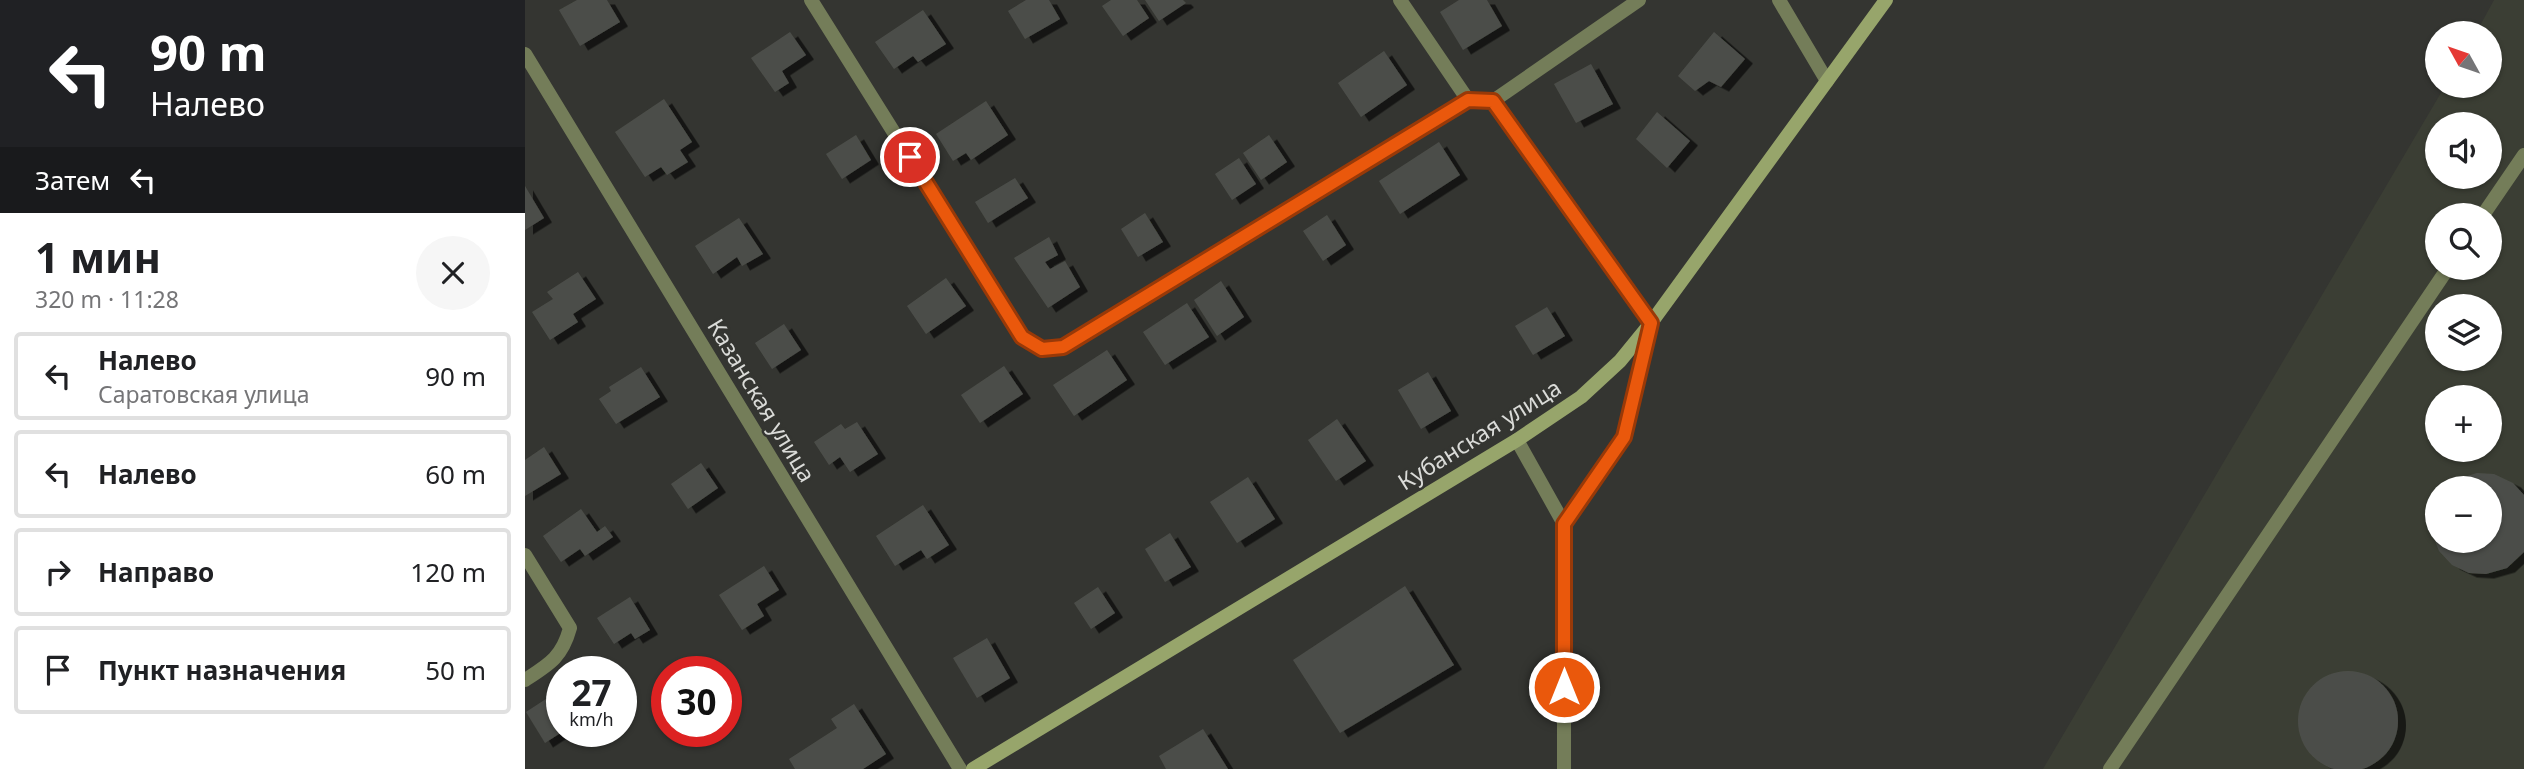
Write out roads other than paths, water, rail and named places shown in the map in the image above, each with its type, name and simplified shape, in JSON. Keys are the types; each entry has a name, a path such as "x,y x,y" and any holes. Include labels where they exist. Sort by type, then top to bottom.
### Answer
{"street":[{"path":"811,0 1022,337 1042,349 1063,347 1468,100 1493,101 1639,0"},
{"path":"1400,0 1468,100"},
{"path":"1780,0 1827,81"},
{"name":"Кубанская улица","path":"973,769 1517,440 1581,397 1620,361 1651,323 1886,0"},
{"name":"Казанская улица","path":"525,54 960,769"},
{"path":"1493,101 1651,323 1624,437 1564,524"},
{"path":"2491,203 2524,155"},
{"path":"2110,769 2440,280"},
{"path":"1517,440 1564,524 1564,769"},
{"path":"525,555 570,628 565,646 553,662 525,680"}]}
